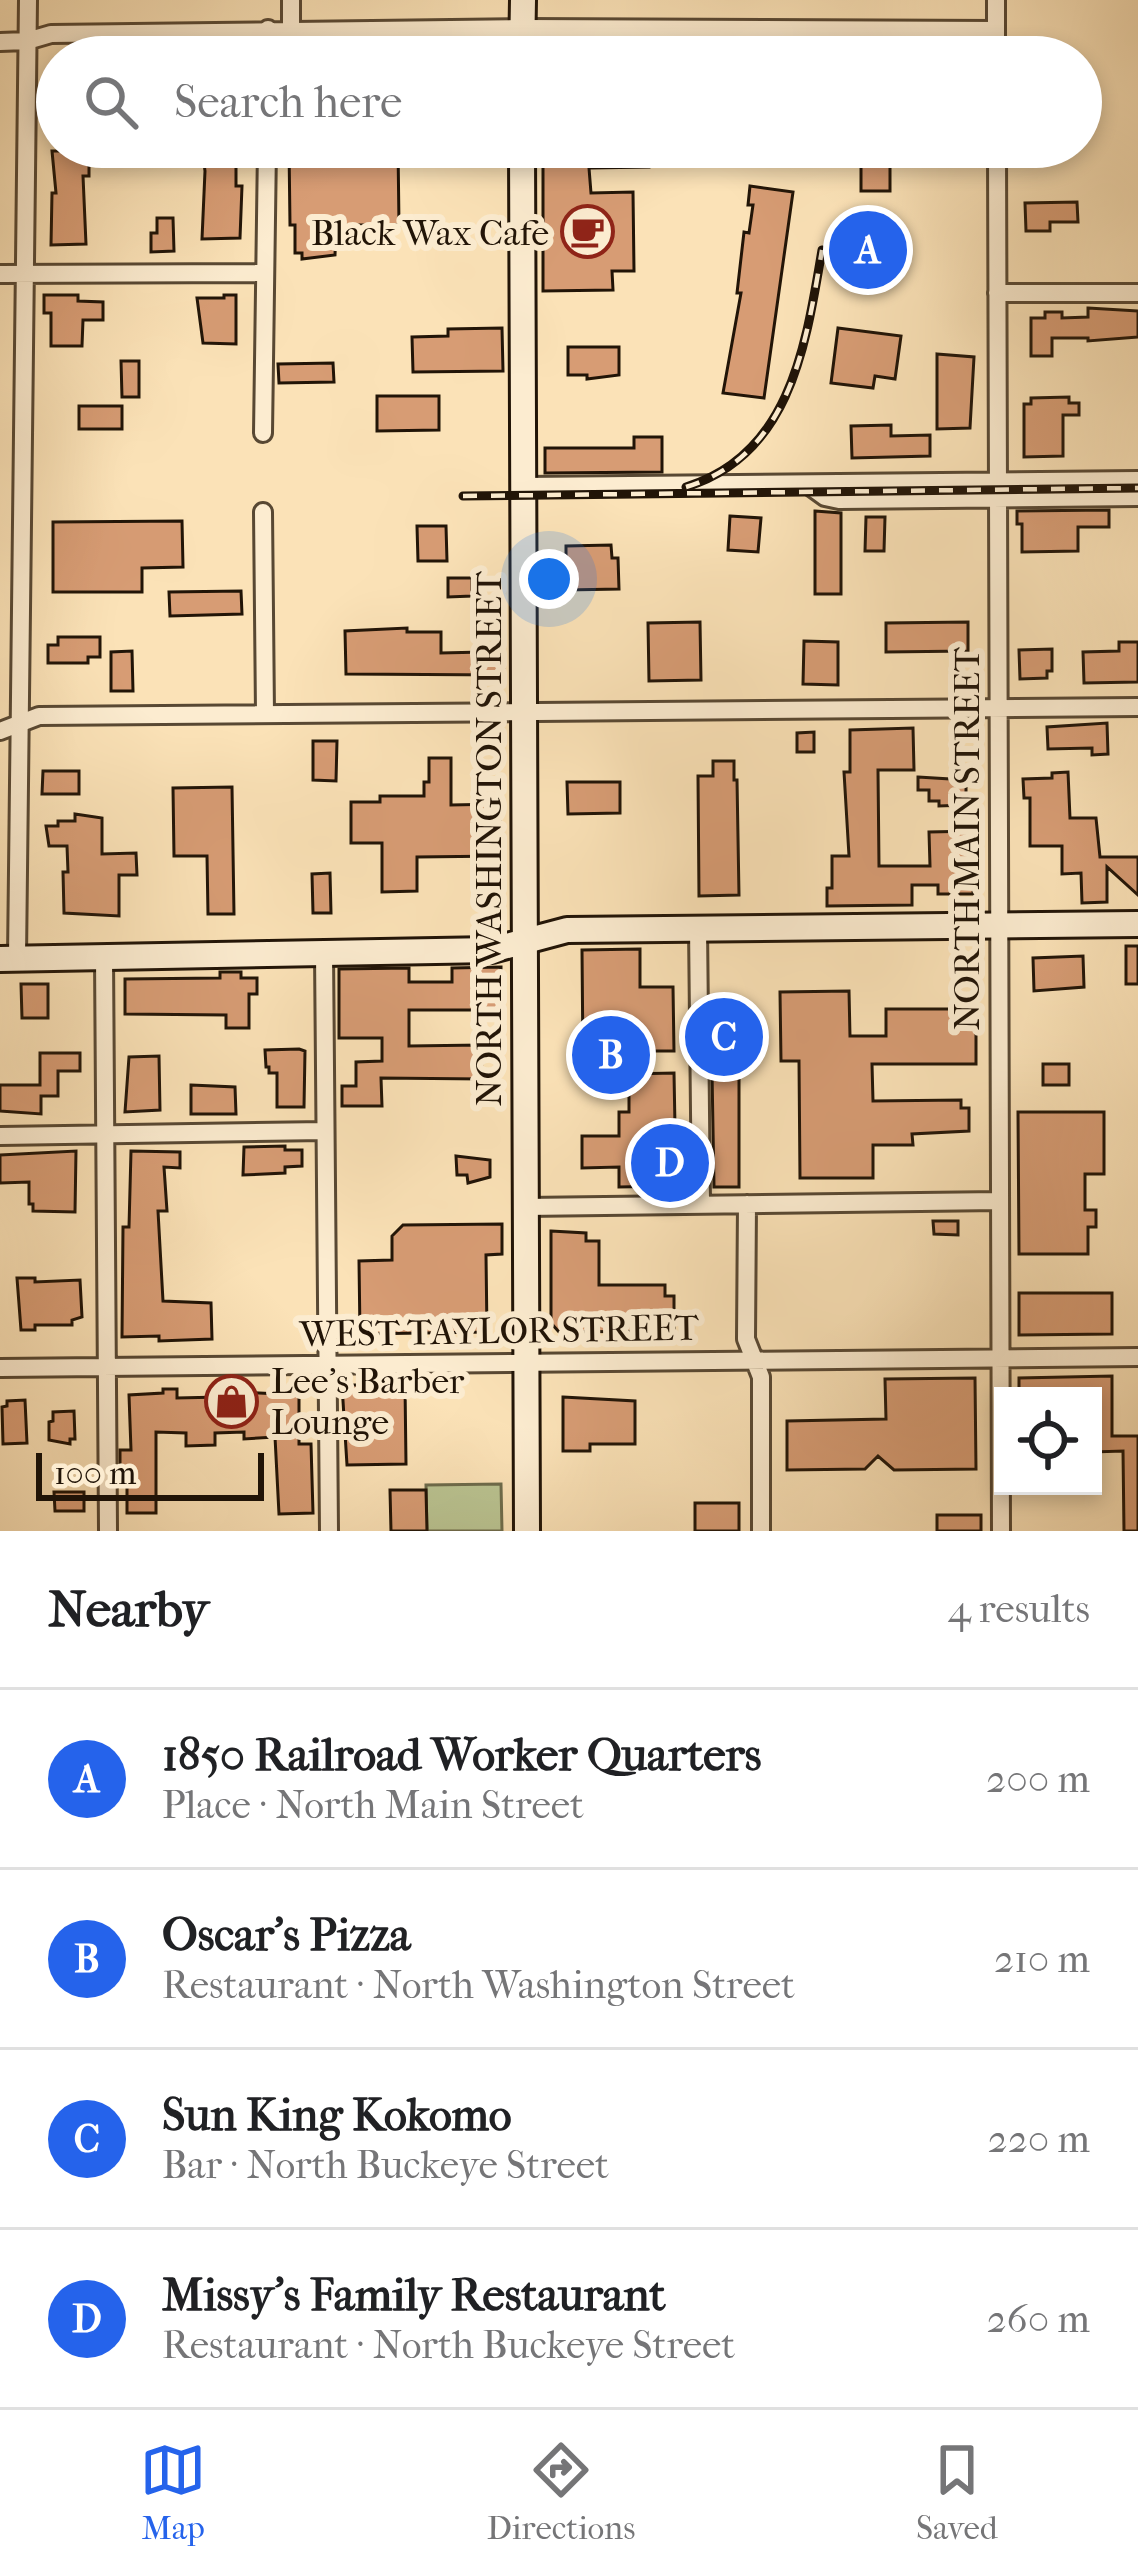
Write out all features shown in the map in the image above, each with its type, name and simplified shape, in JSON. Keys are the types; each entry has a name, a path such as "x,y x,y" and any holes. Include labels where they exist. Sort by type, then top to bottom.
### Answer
{"main road":[{"path":"523,0 523,36"},
{"name":"NORTH WASHINGTON STREET","path":"522,168 527,1531"},
{"path":"8,958 492,950 567,930 1138,924"}],"street":[{"path":"8,958 21,723 28,0"},
{"path":"291,0 291,29"},
{"path":"996,0 996,36"},
{"path":"268,29 268,36"},
{"path":"44,36 268,29 996,30"},
{"path":"0,42 36,38"},
{"path":"263,433 267,168"},
{"name":"NORTH MAIN STREET","path":"997,168 1001,1531"},
{"path":"0,274 266,273"},
{"path":"998,292 1138,293"},
{"path":"524,486 806,482 831,499 1138,480"},
{"path":"0,496 23,490"},
{"path":"998,490 1138,497"},
{"path":"263,512 265,714"},
{"path":"0,731 39,716 1138,706"},
{"path":"698,927 701,1204"},
{"path":"324,952 329,1531"},
{"path":"104,956 108,1531"},
{"path":"0,1136 325,1131"},
{"path":"525,1207 999,1201"},
{"path":"747,1204 746,1339 761,1377 761,1531"},
{"name":"WEST TAYLOR STREET","path":"0,1369 1138,1357"}],"green space":[{"path":"501,1484 502,1531 427,1531 426,1485"}],"building":[{"path":"54,168 89,168 89,176 83,176 86,244 51,245 52,193 56,193"},
{"path":"236,168 236,186 242,186 240,238 202,239 205,171"},
{"path":"289,168 398,168 399,225 336,225 335,255 302,259 302,253 295,253 295,225 290,225"},
{"name":"Black Wax Cafe","path":"543,168 589,168 591,193 633,192 634,271 612,271 613,290 543,291"},
{"path":"861,168 890,168 890,191 861,191"},
{"path":"750,186 793,192 764,398 723,393 741,293 737,293 744,232 749,233 753,205 748,205"},
{"path":"1077,202 1078,222 1050,222 1050,231 1026,231 1025,203"},
{"path":"157,218 173,218 174,251 151,252"},
{"path":"858,241 880,243 878,260 856,258"},
{"path":"44,295 78,295 78,301 103,302 103,320 83,320 82,346 51,346 51,313 44,313"},
{"path":"236,295 236,344 203,343 197,298"},
{"path":"1088,308 1138,311 1138,337 1052,338 1052,356 1031,356 1031,318 1045,318 1045,312 1062,312 1062,318 1088,317"},
{"path":"502,328 503,371 413,372 412,337 448,336 448,329"},
{"path":"838,328 901,336 895,379 875,376 873,388 831,383"},
{"path":"568,347 619,347 619,375 587,379 587,375 568,375"},
{"path":"937,354 974,357 970,428 937,429"},
{"path":"121,361 139,361 139,397 122,397"},
{"path":"333,363 334,382 279,383 278,364"},
{"path":"377,396 439,396 439,430 377,431"},
{"path":"1069,397 1069,403 1079,403 1079,415 1063,415 1063,456 1024,457 1024,404 1031,404 1031,398"},
{"path":"79,406 122,406 122,429 79,429"},
{"path":"891,425 891,436 930,435 930,456 852,458 851,426"},
{"path":"634,437 662,437 662,472 545,473 545,448 634,448"},
{"path":"1109,510 1109,527 1078,527 1078,551 1022,552 1017,511"},
{"path":"815,511 841,513 841,594 815,594"},
{"path":"730,516 761,518 758,552 728,550"},
{"path":"866,517 885,517 884,551 865,551"},
{"path":"182,521 183,567 142,568 142,592 53,592 53,522"},
{"path":"417,526 446,526 447,561 418,561"},
{"path":"611,545 612,558 618,558 619,589 566,590 566,546"},
{"path":"448,578 472,578 472,596 448,597"},
{"path":"241,591 242,614 170,616 169,592"},
{"path":"700,622 701,680 649,681 648,623"},
{"path":"968,622 968,651 886,652 886,623"},
{"path":"407,628 407,632 441,632 441,653 503,647 504,675 346,674 345,631"},
{"path":"58,637 100,637 100,657 88,657 88,663 48,663 48,645 58,645"},
{"path":"804,641 838,642 838,685 803,684"},
{"path":"1119,642 1138,642 1138,682 1084,683 1083,652 1119,651"},
{"path":"1052,649 1052,671 1047,671 1047,678 1020,679 1019,650"},
{"path":"132,651 133,691 111,691 111,652"},
{"path":"1107,723 1108,754 1092,755 1092,748 1048,749 1047,727"},
{"path":"913,728 914,770 878,770 879,866 930,866 929,832 976,831 973,894 938,894 938,885 912,885 912,905 827,906 832,856 849,856 844,772 850,772 850,730"},
{"path":"814,732 814,752 797,752 797,733"},
{"path":"313,741 337,741 336,781 313,780"},
{"path":"429,758 451,758 451,805 500,804 501,856 417,857 417,891 382,892 382,843 351,843 351,802 380,802 380,796 424,796"},
{"path":"713,761 734,761 739,895 699,896 698,776 713,776"},
{"path":"43,771 79,771 79,794 42,794"},
{"path":"1068,772 1070,818 1096,818 1100,857 1138,857 1138,895 1107,867 1107,902 1082,903 1081,873 1062,874 1062,846 1030,846 1030,798 1024,798 1023,779"},
{"path":"918,777 966,780 966,805 939,806 939,801 929,801 929,790 918,790"},
{"path":"567,782 620,782 620,813 568,814"},
{"path":"232,787 234,914 208,914 207,856 174,856 173,788"},
{"path":"75,814 102,818 102,854 136,853 137,875 119,875 119,916 64,913 67,846 49,846 46,826 75,821"},
{"path":"330,873 331,913 313,913 312,874"},
{"path":"1126,946 1138,946 1138,984 1126,984"},
{"path":"640,949 640,987 673,987 674,1051 638,1051 638,1063 588,1064 583,1059 582,950"},
{"path":"1083,956 1084,987 1034,991 1033,958"},
{"path":"501,967 501,1010 409,1010 409,1046 481,1045 482,1079 381,1078 382,1106 342,1106 342,1086 356,1086 356,1062 382,1061 382,1038 339,1038 339,969 409,968 409,982 452,982 452,968"},
{"path":"220,972 257,978 257,994 249,994 249,1028 226,1028 226,1015 125,1014 125,979 220,978"},
{"path":"21,984 48,984 48,1018 22,1018"},
{"path":"849,991 850,1036 886,1036 886,1009 976,1009 976,1064 872,1064 873,1101 961,1100 961,1108 969,1108 969,1131 912,1134 913,1145 873,1145 873,1178 800,1178 799,1061 781,1061 780,992"},
{"path":"712,1011 739,1011 739,1050 712,1050"},
{"path":"265,1050 305,1051 304,1107 277,1107 277,1073 269,1073"},
{"path":"40,1053 80,1053 80,1071 58,1071 58,1096 41,1096 41,1114 0,1111 0,1085 40,1085"},
{"path":"159,1056 160,1110 125,1112 129,1057"},
{"path":"1043,1064 1069,1064 1069,1085 1043,1085"},
{"path":"712,1072 739,1072 739,1187 714,1187"},
{"path":"674,1073 676,1181 671,1186 619,1187 619,1167 582,1168 582,1136 619,1136 619,1112 629,1112 629,1074"},
{"path":"191,1085 235,1087 236,1114 191,1114"},
{"path":"1018,1112 1104,1112 1104,1174 1085,1174 1085,1210 1096,1210 1096,1227 1088,1227 1088,1254 1019,1254"},
{"path":"285,1146 285,1150 302,1150 302,1166 285,1167 285,1173 243,1175 244,1147"},
{"path":"76,1151 75,1212 33,1211 29,1182 0,1183 0,1155"},
{"path":"131,1151 180,1152 180,1168 164,1167 167,1211 158,1211 163,1301 211,1303 212,1339 122,1337 123,1227 129,1227"},
{"path":"456,1156 490,1160 490,1177 468,1183 467,1175 457,1175"},
{"path":"933,1221 958,1221 958,1235 934,1234"},
{"path":"502,1224 502,1254 486,1255 487,1332 360,1334 359,1261 392,1260 392,1236 403,1225"},
{"path":"551,1231 586,1233 586,1241 599,1241 599,1285 665,1285 665,1296 674,1296 674,1331 559,1332 551,1323"},
{"path":"17,1278 80,1280 82,1317 72,1320 72,1325 35,1325 35,1330 21,1330"},
{"path":"1019,1293 1112,1293 1112,1334 1019,1335"},
{"path":"1112,1376 1112,1436 1138,1436 1138,1531 1124,1531 1123,1451 1102,1452 1102,1387 1019,1387 1019,1378"},
{"path":"975,1378 976,1469 894,1470 878,1456 865,1469 787,1470 787,1421 886,1419 885,1379"},
{"path":"342,1385 405,1385 406,1464 347,1465"},
{"path":"163,1389 177,1389 177,1398 220,1397 220,1391 299,1395 299,1444 311,1444 313,1513 279,1514 275,1437 244,1439 244,1432 215,1433 215,1445 186,1446 186,1433 156,1432 156,1513 127,1513 127,1483 120,1483 120,1450 131,1450 129,1395 163,1393"},
{"path":"563,1397 635,1401 635,1444 590,1444 590,1451 563,1451"},
{"path":"25,1400 27,1443 3,1444 2,1407 7,1401"},
{"path":"74,1411 75,1439 70,1444 49,1440 53,1412"},
{"path":"390,1490 426,1490 427,1531 391,1531"},
{"path":"54,1492 84,1492 84,1511 55,1511"},
{"path":"695,1503 739,1503 739,1531 695,1531"},
{"path":"937,1515 981,1515 981,1531 937,1531"}],"railway":[{"path":"686,487 721,471 749,450 771,423 800,358 822,250"},
{"path":"463,496 1138,488"}],"place":[{"name":"Black Wax Cafe","path":"588,232"},
{"name":"1850 Railroad Worker Quarters","path":"868,250"},
{"name":"Sun King Kokomo","path":"724,1037"},
{"name":"Oscar's Pizza","path":"611,1055"},
{"name":"Missy's Family Restaurant","path":"670,1163"},
{"name":"Lee’s Barber Lounge","path":"232,1401"}]}
